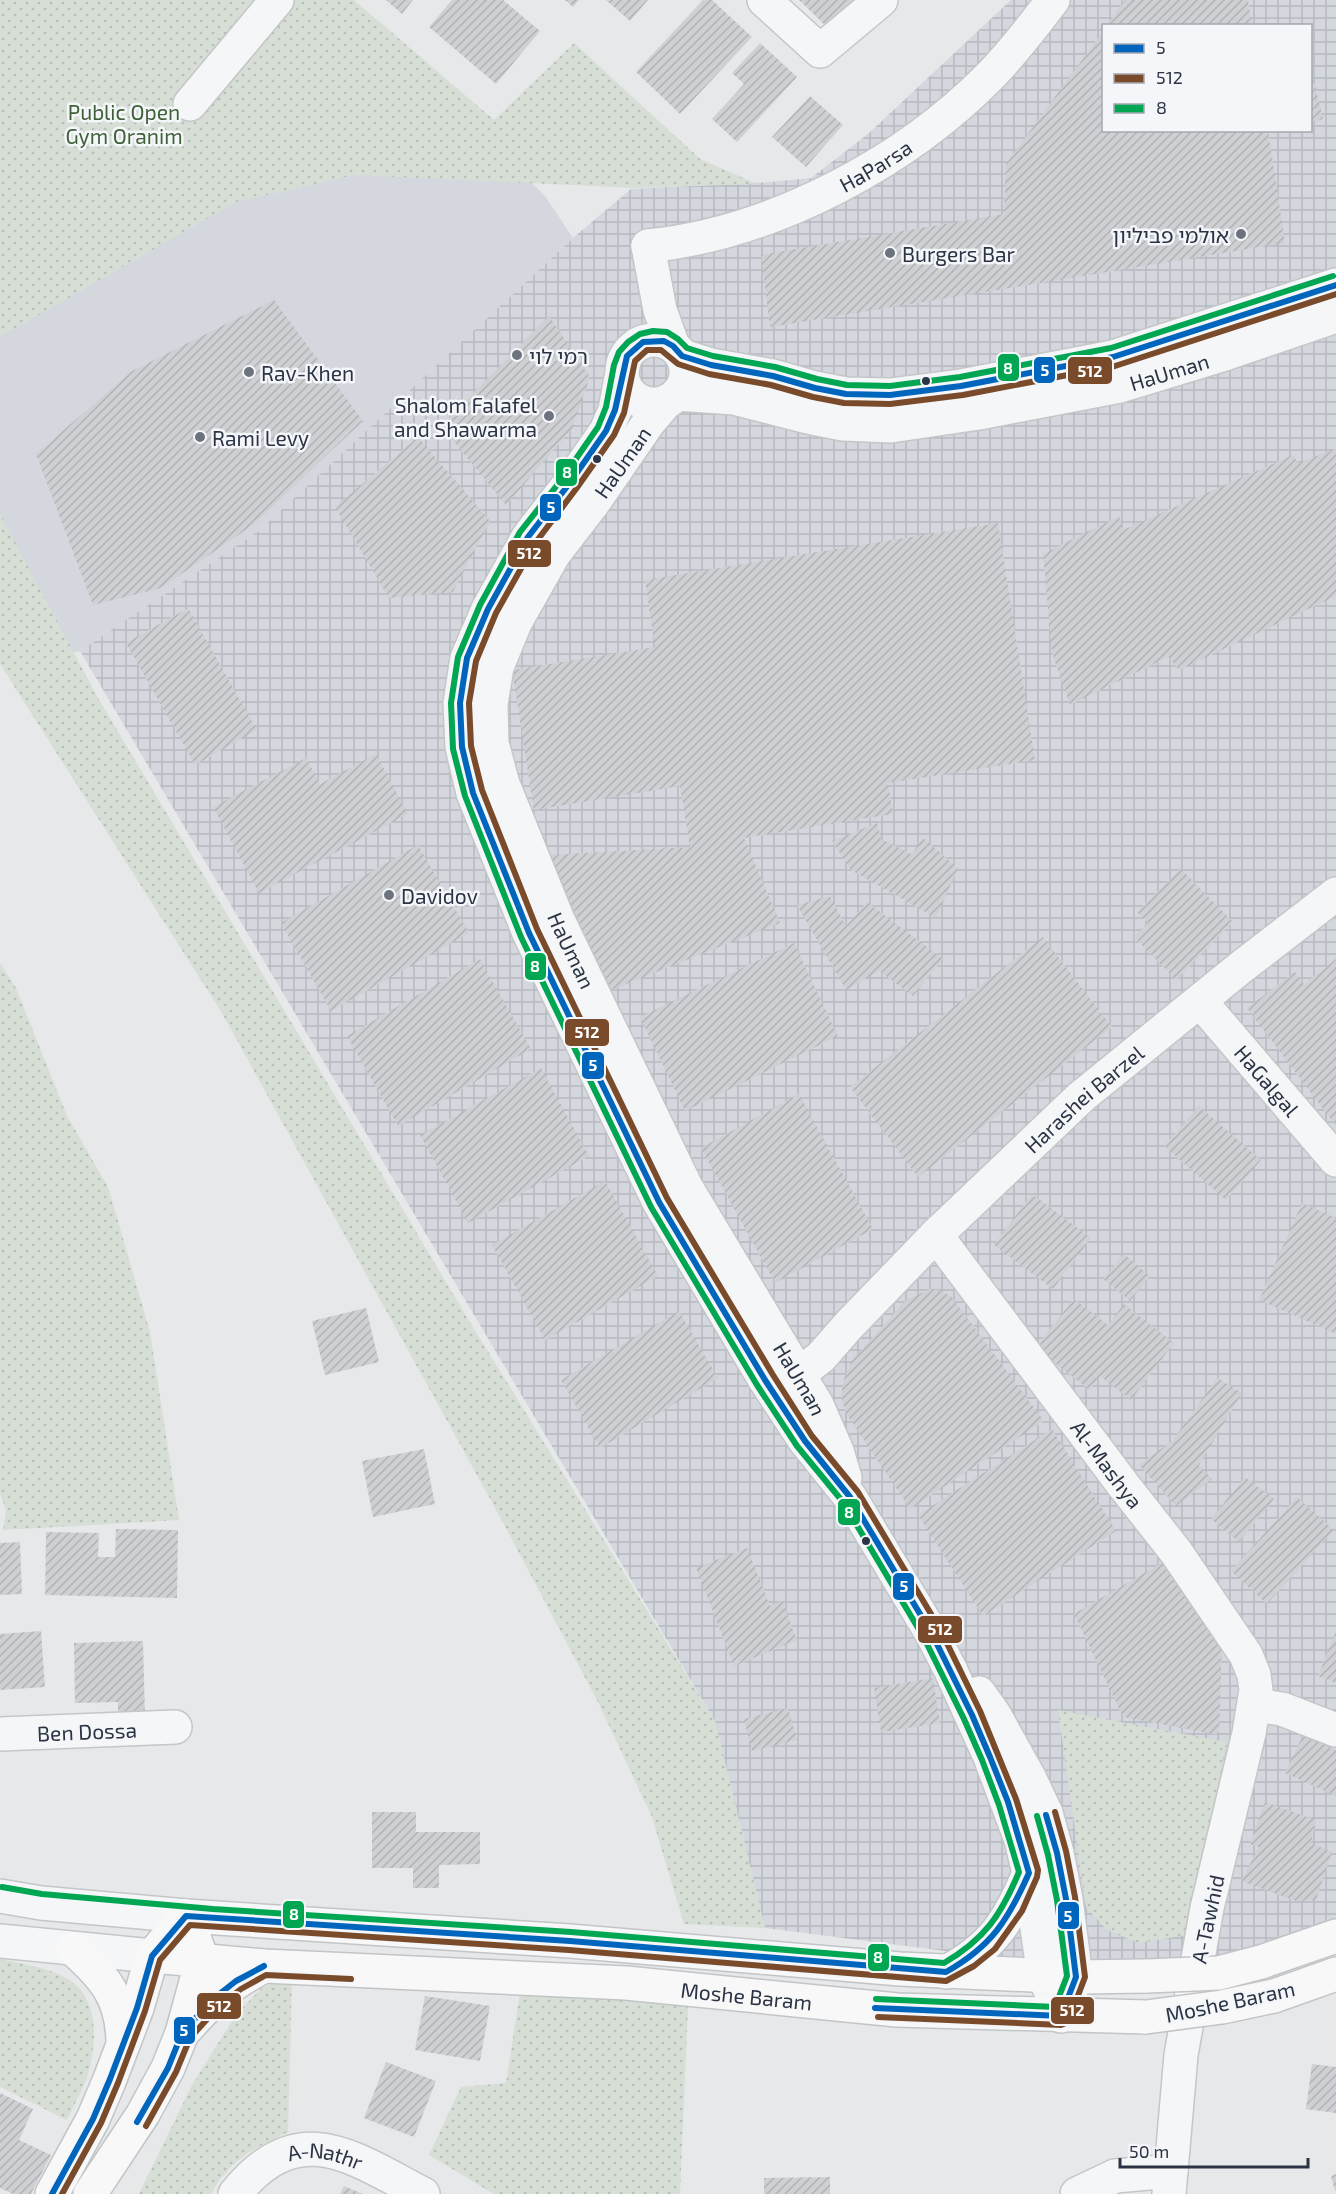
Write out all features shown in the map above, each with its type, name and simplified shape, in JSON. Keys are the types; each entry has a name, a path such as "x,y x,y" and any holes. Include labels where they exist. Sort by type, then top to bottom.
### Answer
{"main road":[{"path":"946,1972 969,1959 988,1943 1014,1907 1029,1873"},
{"path":"52,2194 93,2119 124,2046 152,1956 186,1916 202,1960 182,2033 168,2068 143,2114 90,2194"},
{"name":"Moshe Baram","path":"186,1916 570,1941 946,1972 1076,1977 1219,1973 1261,1962 1336,1936"},
{"path":"73,1949 104,1979 113,1994 121,2014 124,2046"},
{"name":"Moshe Baram","path":"152,1956 264,1966 626,1983 897,2010 1146,2018 1222,2007 1274,1996 1336,1974"},
{"path":"182,2033 213,1999 236,1981 264,1966"}],"street":[{"path":"190,104 277,0"},
{"path":"764,0 820,51 881,0"},
{"name":"HaParsa","path":"648,246 704,238 765,218 809,200 857,176 897,151 953,109 992,74 1053,0"},
{"path":"648,246 660,310 686,366 683,386 672,398 657,404 648,403 631,394 623,377 645,297 648,246"},
{"name":"HaUman","path":"1061,2016 1044,1976 1029,1873 1018,1831 972,1715 932,1634 850,1497 805,1441 765,1380 659,1202 534,944 477,803 462,747 460,703 467,658 488,609 528,537 606,431 615,410 628,357 643,342 664,341 678,351 711,365 773,376 836,392 890,395 961,386 1113,357 1336,285"},
{"name":"HaUman","path":"850,1497 837,1451 825,1422 686,1187 563,931 519,829 492,743 491,704 497,667 515,623 554,554 594,502 649,422 672,398 734,398 843,424 891,426 972,415 1120,386 1225,354 1336,316"},
{"name":"Harashei Barzel","path":"765,1380 791,1364 793,1347 849,1325 936,1235 1081,1097 1336,894"},
{"name":"HaGalgal","path":"1200,1000 1336,1160"},
{"name":"Al-Mashya","path":"936,1235 1200,1586 1245,1655 1254,1675 1254,1706"},
{"name":"HaUman","path":"932,1634 994,1714 1015,1749 1046,1813 1064,1888 1076,1977"},
{"path":"1254,1706 1282,1709 1336,1730"},
{"name":"A-Tawhid","path":"1077,2194 1115,2176 1170,2182 1180,2055 1207,1908 1231,1813 1254,1706"},
{"name":"Ben Dossa","path":"11,1734 175,1727"},
{"path":"0,1896 42,1903 186,1916"},
{"path":"0,1941 152,1956"},
{"path":"1061,2016 1076,1977"},
{"name":"A-Nathr","path":"235,2194 248,2177 278,2157 303,2149 330,2150 353,2158 423,2194"}],"shaded area":[{"path":"1011,0 1336,0 1336,1929 1212,1966 1024,1961 765,1928 715,1721 80,651 260,530 573,238 631,189 811,178 868,134"},
{"path":"355,171 524,175 545,196 573,238 260,530 80,651 67,654 0,529 0,329 231,199"}],"green space":[{"name":"Public Open Gym Oranim","path":"0,0 354,0 494,120 574,43 700,159 757,184 635,188 354,175 236,202 0,337"},
{"path":"0,514 98,698 468,1319 715,1721 765,1928 684,1924 652,1817 599,1704 499,1515 222,1013 0,664"},
{"path":"0,963 16,988 67,1116 108,1187 150,1332 179,1520 3,1530 6,1511 0,1493"},
{"path":"1058,1710 1226,1742 1197,1902 1194,1934 1138,1943 1107,1930 1086,1907"},
{"path":"0,1959 42,1968 66,1978 77,1986 90,2008 94,2035 91,2061 84,2086 67,2120 0,2087"},
{"path":"292,1976 288,2132 253,2150 234,2163 211,2194 139,2194 192,2085 237,2013 262,1988"},
{"path":"521,1986 688,2005 680,2194 494,2194 429,2155 461,2087 506,2083"}],"building":[{"path":"386,0 413,0 402,14"},
{"path":"452,0 503,0 540,31 496,84 429,27"},
{"path":"565,0 579,0 573,7"},
{"path":"606,0 648,0 630,21"},
{"path":"703,0 712,0 752,37 680,114 636,72"},
{"path":"799,0 855,0 828,28"},
{"path":"1125,0 1248,0 1252,24 1107,24"},
{"path":"1102,33 1102,132 1268,132 1285,243 770,327 761,255 1004,214 1006,164"},
{"path":"760,43 797,77 737,142 712,119 744,84 732,73"},
{"path":"1312,73 1323,119 1312,122"},
{"path":"810,96 843,125 806,167 772,137"},
{"name":"Rami Levy","path":"274,300 363,421 253,525 161,588 93,605 36,454 132,371"},
{"path":"549,316 590,377 572,429 506,505 441,426"},
{"path":"418,437 490,521 453,592 389,598 335,507"},
{"path":"1336,449 1336,596 1179,670 1168,657 1070,705 1052,653 1043,554 1119,516 1123,530 1293,455 1298,463"},
{"path":"998,523 1035,760 888,783 893,814 744,838 780,923 611,990 548,855 690,847 680,786 534,810 512,670 655,647 645,580"},
{"path":"188,608 257,730 195,765 126,643"},
{"path":"376,754 408,814 259,893 213,807 306,758 320,784"},
{"path":"877,823 881,839 912,854 923,838 958,868 936,918 851,870 832,841"},
{"path":"418,845 469,933 331,1011 281,923"},
{"path":"1181,869 1233,922 1176,980 1134,937 1148,923 1137,912"},
{"path":"830,896 846,926 867,902 943,959 913,996 879,971 846,990 797,905"},
{"path":"1043,937 1112,1027 918,1177 850,1087"},
{"path":"794,943 838,1036 685,1111 640,1017"},
{"path":"480,959 531,1049 398,1126 347,1036"},
{"path":"1336,959 1336,1126 1247,1008 1295,972 1304,984"},
{"path":"541,1068 589,1156 468,1223 420,1135"},
{"path":"799,1094 873,1229 775,1283 701,1148"},
{"path":"1199,1106 1261,1160 1226,1200 1164,1146"},
{"path":"605,1181 658,1276 545,1340 492,1245"},
{"path":"1032,1194 1091,1238 1053,1289 994,1245"},
{"path":"1302,1203 1336,1218 1336,1334 1259,1300"},
{"path":"1124,1254 1150,1276 1130,1301 1103,1279"},
{"path":"932,1288 951,1296 1044,1421 910,1509 846,1413 841,1396 844,1379 852,1360 906,1300"},
{"path":"1074,1299 1108,1325 1124,1304 1174,1343 1131,1400 1100,1376 1090,1390 1035,1348"},
{"path":"366,1308 379,1362 325,1375 312,1321"},
{"path":"679,1311 718,1378 600,1448 561,1380"},
{"path":"1217,1378 1242,1393 1199,1465 1212,1479 1176,1506 1139,1465 1173,1440"},
{"path":"1052,1429 1116,1531 983,1616 918,1515"},
{"path":"424,1449 435,1504 373,1517 362,1461"},
{"path":"1245,1477 1274,1499 1239,1542 1211,1519"},
{"path":"1297,1497 1334,1530 1267,1604 1231,1571"},
{"path":"116,1529 178,1530 177,1598 45,1595 46,1532 99,1533 98,1557 115,1557"},
{"path":"20,1542 22,1594 0,1595 0,1543"},
{"path":"747,1548 770,1606 782,1601 797,1640 734,1666 696,1568"},
{"path":"1165,1561 1222,1639 1219,1735 1123,1717 1074,1614"},
{"path":"41,1631 45,1687 0,1690 0,1634"},
{"path":"1336,1631 1336,1683 1318,1676"},
{"path":"143,1641 145,1716 118,1717 118,1702 75,1703 74,1643"},
{"path":"933,1678 940,1723 881,1732 874,1688"},
{"path":"788,1708 797,1740 752,1751 744,1719"},
{"path":"1303,1735 1336,1750 1336,1796 1285,1773"},
{"path":"1265,1802 1316,1820 1311,1843 1332,1852 1316,1900 1296,1901 1241,1881 1259,1847 1250,1844"},
{"path":"372,1812 416,1812 416,1832 480,1832 480,1864 439,1865 439,1888 413,1888 413,1868 372,1868"},
{"path":"425,1996 490,2006 480,2061 415,2050"},
{"path":"386,2062 436,2081 414,2137 364,2118"},
{"path":"1312,2064 1336,2067 1336,2113 1306,2109"},
{"path":"0,2093 33,2109 19,2140 51,2155 31,2194 13,2194 0,2188"},
{"path":"1336,2174 1336,2190 1335,2191 1331,2176"},
{"path":"830,2177 830,2194 764,2194 764,2178"},
{"path":"344,2186 363,2194 340,2194"}],"transit line":[{"name":"8","path":"2,1887 42,1894 213,1909 571,1932 944,1963 970,1945 990,1925 1019,1872 999,1805 982,1760 924,1638 843,1502 797,1446 757,1385 651,1207 521,937 465,796 453,749 451,703 458,657 480,605 520,532 562,479 598,427 606,407 614,365 619,352 640,334 653,331 667,332 687,348 713,356 775,367 817,379 847,385 890,386 960,377 1111,348 1333,276"},
{"name":"5","path":"52,2194 93,2119 110,2079 137,2008 152,1956 186,1916 570,1941 946,1972 987,1942 1006,1918 1029,1873 1008,1802 972,1715 932,1634 850,1497 805,1441 765,1380 659,1202 529,933 473,793 462,747 460,703 467,658 488,609 528,537 606,431 615,410 627,356 643,342 664,341 673,346 682,356 711,365 773,376 815,388 846,394 890,395 961,386 1113,357 1336,285"},
{"name":"512","path":"62,2194 101,2123 118,2083 145,2011 160,1960 190,1925 569,1950 946,1981 974,1966 995,1949 1022,1911 1038,1870 1016,1799 980,1711 940,1629 858,1492 812,1436 773,1375 667,1198 537,929 482,790 471,746 469,703 476,661 496,613 536,542 614,435 624,413 635,361 647,350 661,350 678,364 709,374 771,385 844,403 890,404 963,395 1115,366 1336,294"},
{"name":"512","path":"878,2017 1061,2025 1068,2022 1085,1977 1075,1897 1055,1812"},
{"name":"5","path":"1046,1815 1057,1853 1066,1899 1076,1977 1061,2016"},
{"name":"8","path":"876,1999 1055,2007 1067,1976 1057,1900 1037,1816"},
{"name":"5","path":"137,2122 168,2068 182,2033 213,1999 236,1981 264,1966"},
{"name":"512","path":"146,2126 176,2072 190,2038 219,2006 241,1989 266,1975 351,1979"},
{"name":"5","path":"875,2008 1061,2016"}],"place":[{"name":"אולמי פביליון","path":"1241,234"},
{"name":"Burgers Bar","path":"890,253"},
{"name":"רמי לוי","path":"517,355"},
{"name":"Rav-Khen","path":"249,372"},
{"name":"Shalom Falafel and Shawarma","path":"549,416"},
{"name":"Rami Levy","path":"200,437"},
{"name":"Davidov","path":"389,895"}]}
